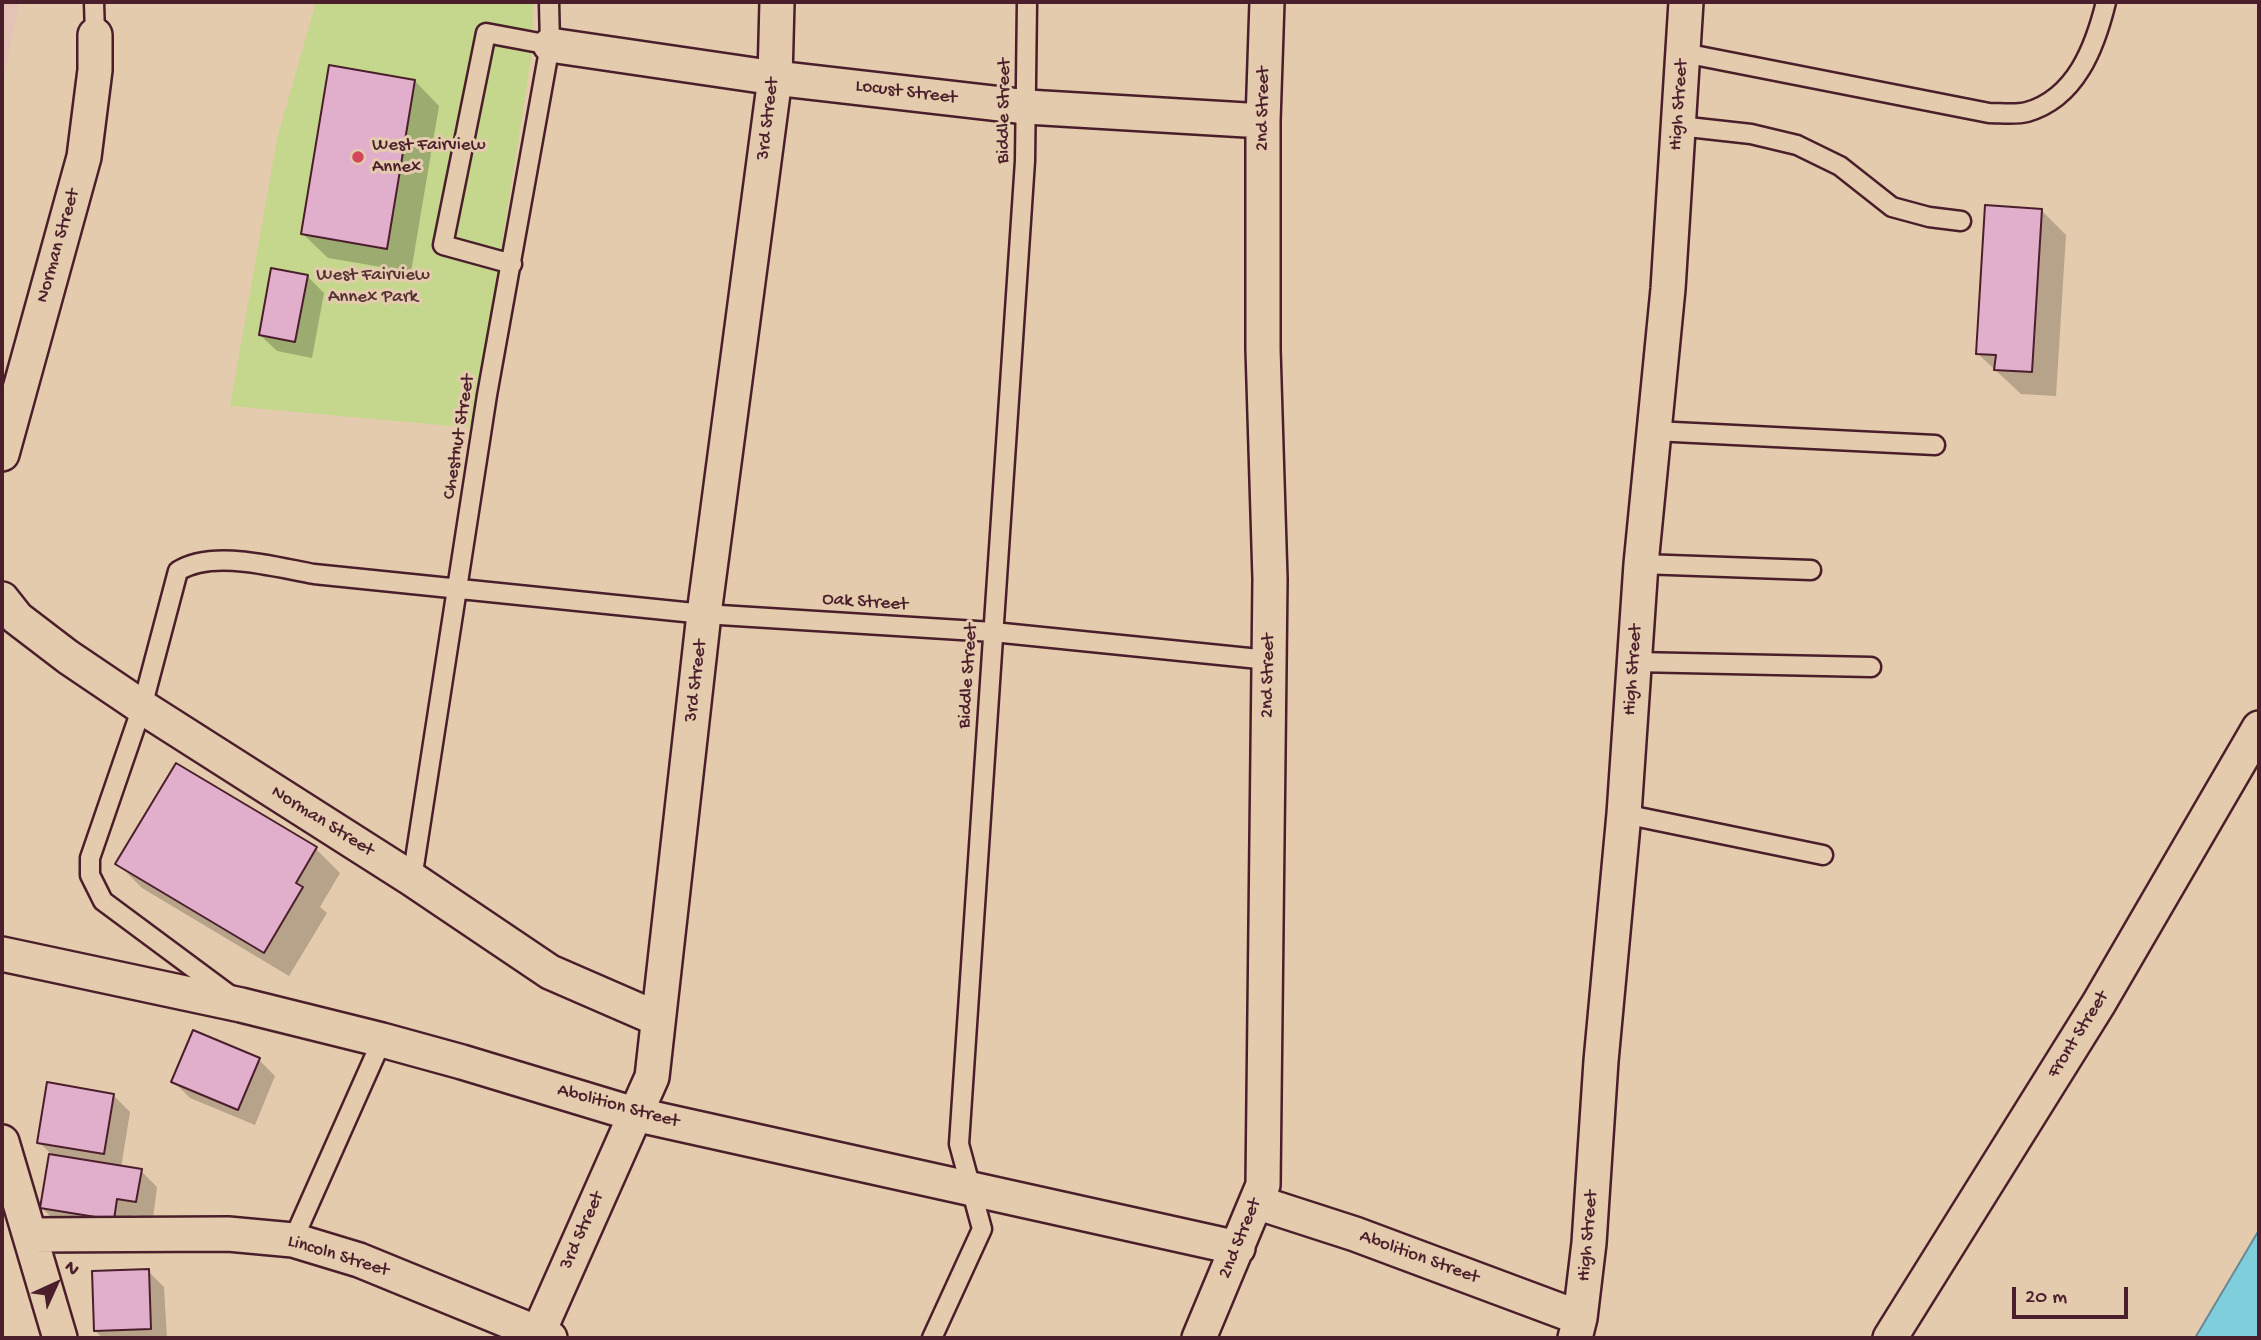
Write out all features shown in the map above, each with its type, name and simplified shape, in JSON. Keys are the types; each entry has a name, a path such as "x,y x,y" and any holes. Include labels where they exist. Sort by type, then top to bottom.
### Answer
{"street":[{"name":"3rd Street","path":"542,1337 634,1114 652,1077 704,614 775,78 777,2"},
{"name":"2nd Street","path":"1199,1338 1263,1185 1270,579 1263,349 1263,121 1267,2"},
{"name":"High Street","path":"1578,1328 1589,1243 1601,1061 1624,814 1641,564 1668,289 1686,2"},
{"name":"Norman Street","path":"2,454 84,157 95,70 95,35"},
{"name":"Locust Street","path":"550,45 775,78 1027,107 1263,121"},
{"name":"Norman Street","path":"2,599 17,618 68,657 412,879 550,972 658,1019"},
{"name":"Front Street","path":"1890,1338 2099,1003 2259,728"},
{"name":"Abolition Street","path":"2,954 242,1005 382,1040 634,1114 1238,1248"},
{"path":"2,1142 60,1338"},
{"name":"Abolition Street","path":"1256,1202 1356,1234 1578,1328"},
{"name":"Lincoln Street","path":"30,1234 228,1234 293,1240 359,1260 542,1337"}],"lane":[{"path":"94,2 95,35"},
{"name":"Chestnut Street","path":"412,879 487,395 550,45 549,2"},
{"name":"Biddle Street","path":"932,1338 982,1229 959,1144 1027,107 1027,2"},
{"path":"1684,53 1989,113 2025,113 2051,103 2069,87 2086,61 2106,2"},
{"path":"512,264 443,245 486,33 550,45"},
{"path":"1679,126 1751,134 1797,145 1840,166 1892,207 1929,217 1961,221"},
{"path":"1654,431 1935,445"},
{"name":"Oak Street","path":"242,1005 103,901 90,875 90,858 142,707 178,571 191,563 224,561 263,564 314,574 704,614 993,632 1269,660"},
{"path":"1641,564 1811,570"},
{"path":"1635,662 1871,667"},
{"path":"1624,814 1823,855"},
{"path":"293,1240 382,1040"}],"shaded area":[{"path":"2,2 19,2 2,90"}],"green space":[{"name":"West Fairview Annex Park","path":"316,2 533,2 532,52 473,428 230,406 277,139"}],"water":[{"path":"2259,1230 2259,1338 2195,1338"}],"building":[{"name":"West Fairview Annex","path":"329,65 415,80 387,249 301,234"},
{"path":"1985,205 2042,209 2032,372 1994,370 1996,355 1976,354"},
{"path":"271,268 308,275 295,342 259,335"},
{"path":"176,763 317,847 296,883 303,887 264,953 115,864"},
{"path":"193,1030 260,1058 238,1110 171,1082"},
{"path":"47,1082 114,1094 104,1154 37,1143"},
{"path":"49,1154 142,1169 136,1202 117,1199 114,1220 40,1208"},
{"path":"149,1269 151,1329 94,1331 92,1271"}],"place":[{"name":"West Fairview Annex","path":"358,157"}]}
